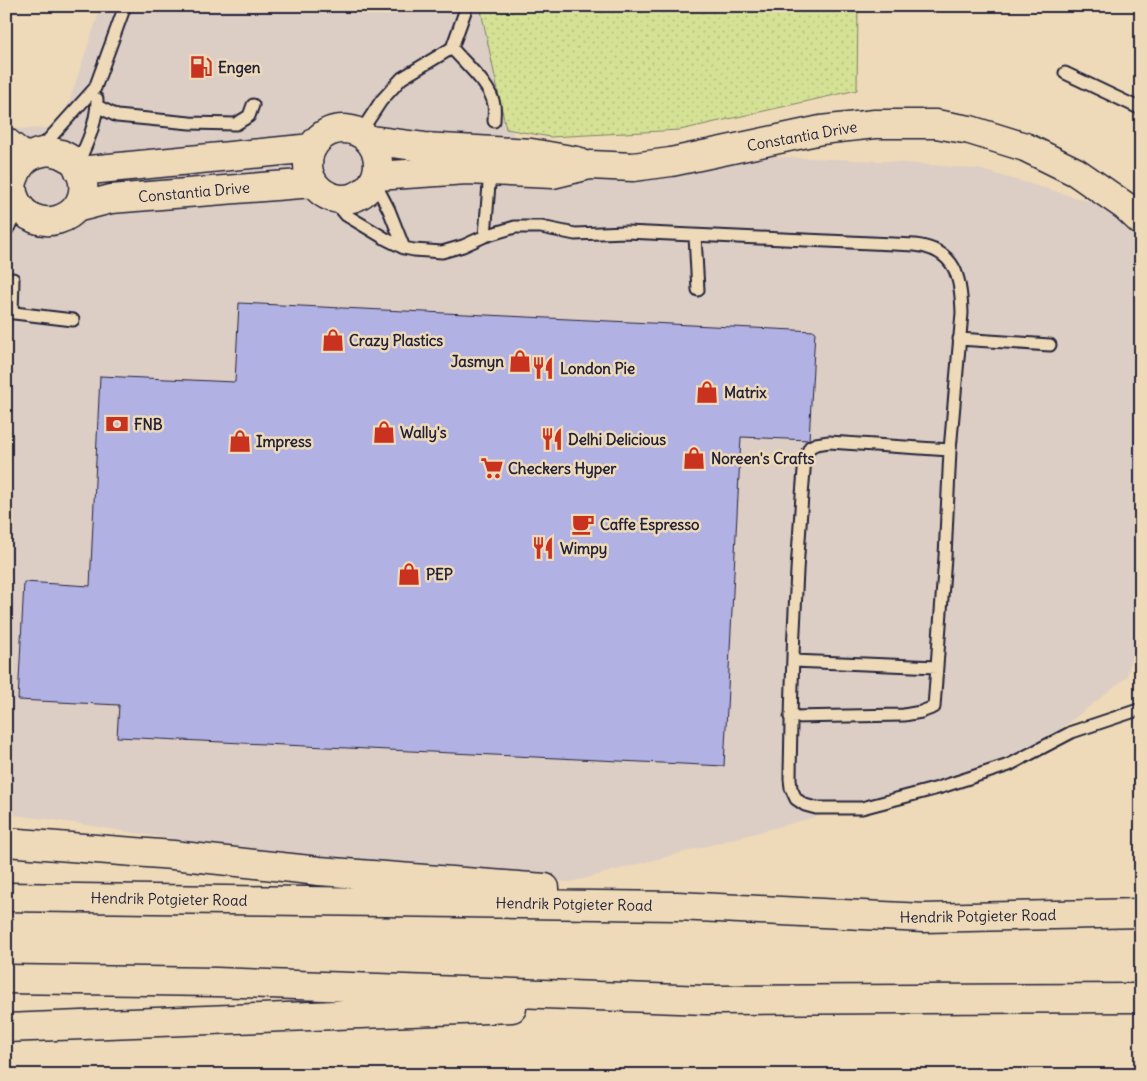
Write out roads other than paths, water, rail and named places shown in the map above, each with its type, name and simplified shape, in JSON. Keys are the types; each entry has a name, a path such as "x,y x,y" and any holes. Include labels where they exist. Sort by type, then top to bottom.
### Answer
{"main road":[{"name":"Constantia Drive","path":"375,179 467,170 553,174 590,166 633,167 672,162 820,130 875,124 936,124 970,130 1026,148 1076,172 1125,206 1141,221"},
{"path":"350,129 365,137 375,150 378,160 378,171 375,179 367,190 357,197 344,199 323,190 309,171 308,159 312,148 328,132 350,129"},
{"name":"Constantia Drive","path":"365,137 424,147 531,153 571,158 590,166"},
{"name":"Constantia Drive","path":"78,168 312,148"},
{"path":"23,151 49,151 61,154 74,161 83,183 82,196 76,208 66,216 54,221 41,222 29,217 11,204 12,181 23,151"},
{"name":"Constantia Drive","path":"76,208 120,198 323,190"},
{"path":"6,842 173,855 319,871 483,882 599,893 677,906"},
{"name":"Hendrik Potgieter Road","path":"6,897 677,906 924,918 1141,913"},
{"path":"6,979 255,983 706,1000 1141,998"},
{"path":"6,1028 706,1000"}],"lane":[{"path":"78,168 90,136 97,106 95,88 125,6"},
{"path":"365,137 381,101 402,78 452,48 468,6"},
{"path":"452,48 484,82 491,94 494,104 494,121"},
{"path":"1065,73 1141,110"},
{"path":"23,151 95,88"},
{"path":"97,106 116,116 190,123 236,124 249,116 253,105"},
{"path":"375,179 404,248"},
{"path":"486,236 489,184"},
{"path":"323,190 346,215 386,239 404,248 414,250 442,252 515,227 540,227 576,234 626,232 929,247 943,254 957,273 962,304 950,450 945,557 934,707 904,715 790,717"},
{"path":"695,236 698,290"},
{"path":"13,279 9,313 73,320"},
{"path":"959,339 1050,345"},
{"path":"950,450 829,442 810,447 805,458 790,717 790,778 796,799 805,805 816,808 862,808 938,788 1009,765 1072,732 1141,709"},
{"path":"793,661 937,667"}],"place":[{"name":"Engen","path":"201,67"},
{"name":"Crazy Plastics","path":"333,340"},
{"name":"Jasmyn","path":"520,361"},
{"name":"London Pie","path":"543,368"},
{"name":"Matrix","path":"707,392"},
{"name":"FNB","path":"117,424"},
{"name":"Wally's","path":"384,432"},
{"name":"Delhi Delicious","path":"552,439"},
{"name":"Impress","path":"240,441"},
{"name":"Noreen's Crafts","path":"694,458"},
{"name":"Checkers Hyper","path":"492,468"},
{"name":"Caffe Espresso","path":"583,524"},
{"name":"Wimpy","path":"543,548"},
{"name":"PEP","path":"409,574"}]}
